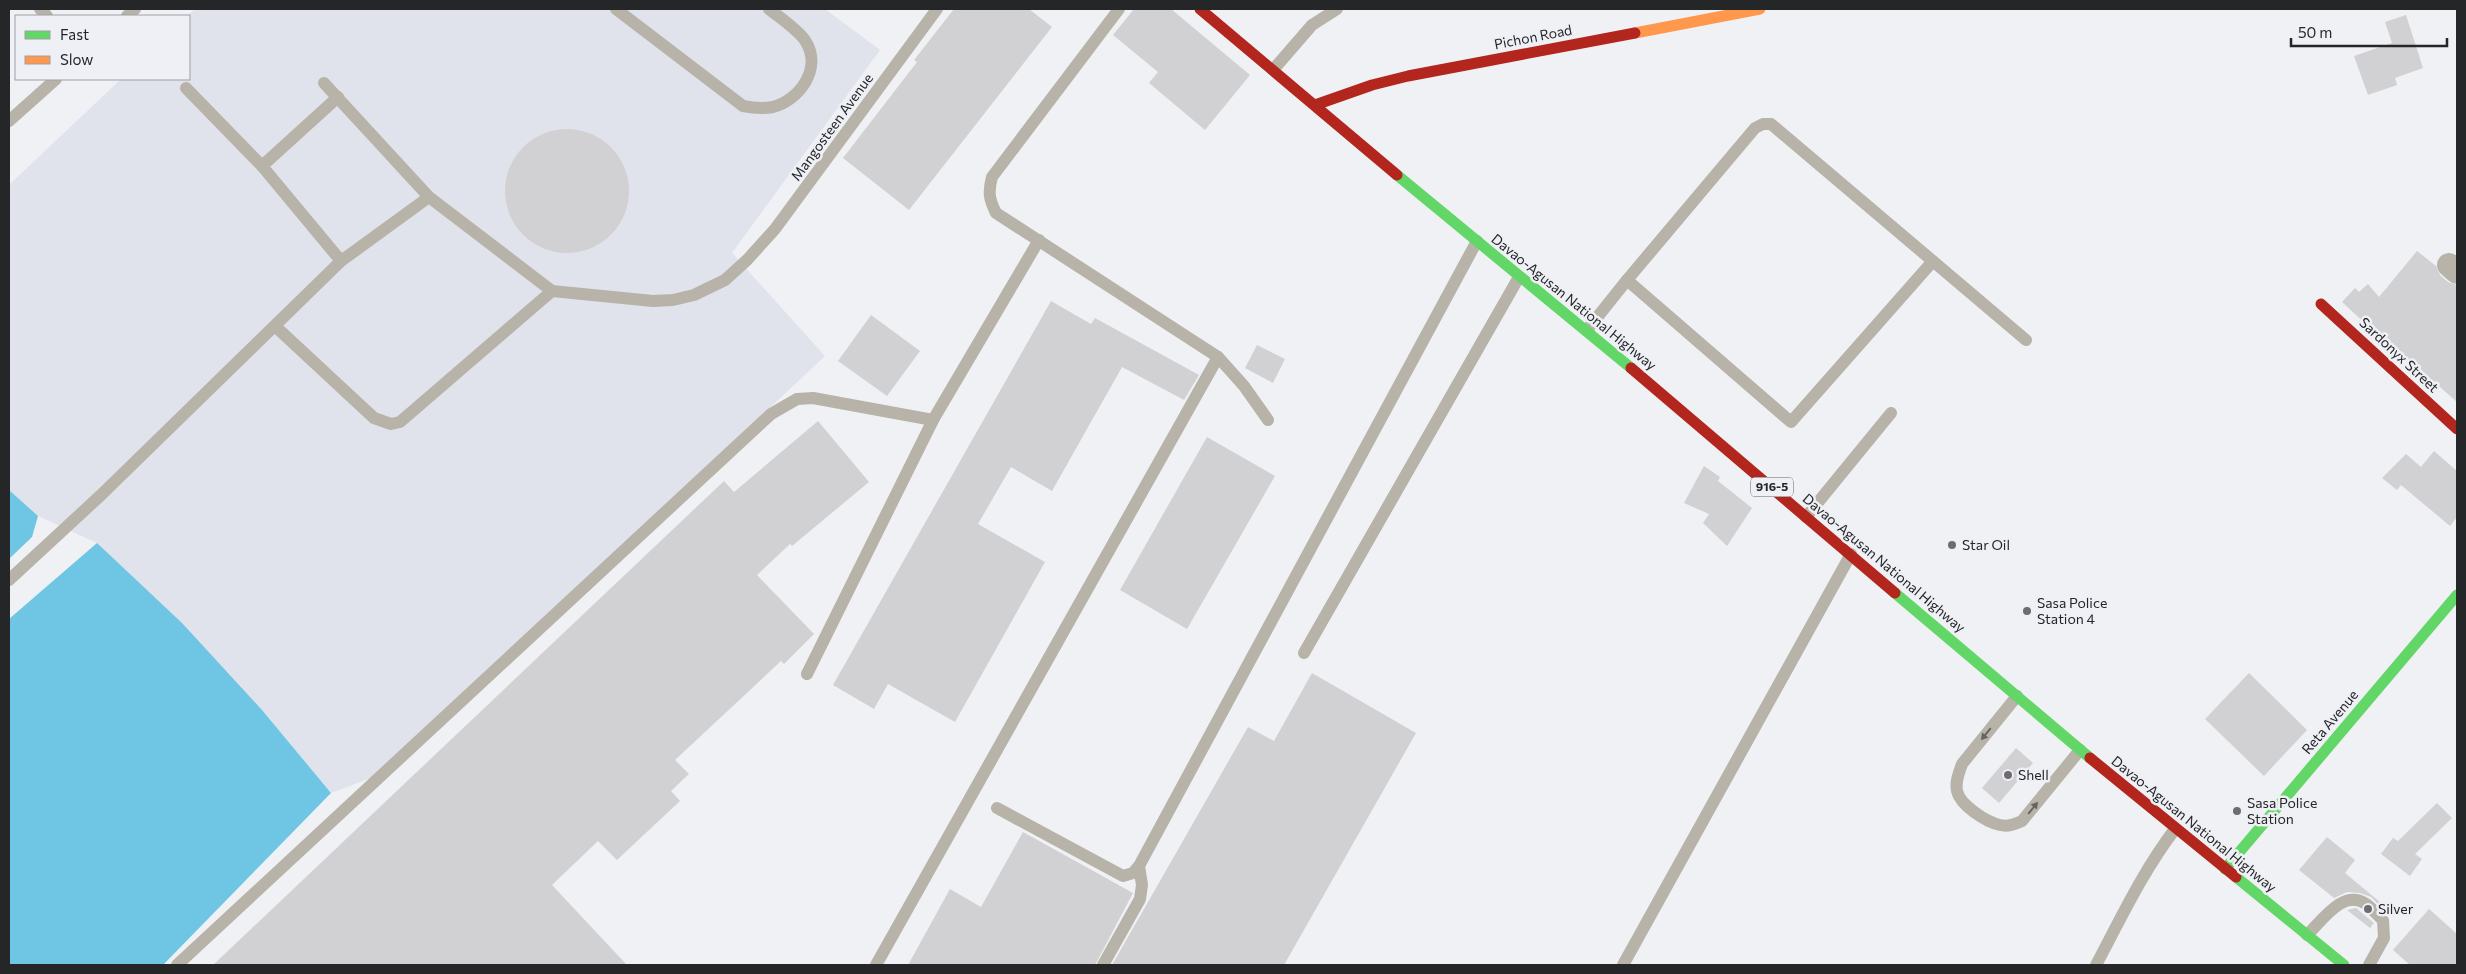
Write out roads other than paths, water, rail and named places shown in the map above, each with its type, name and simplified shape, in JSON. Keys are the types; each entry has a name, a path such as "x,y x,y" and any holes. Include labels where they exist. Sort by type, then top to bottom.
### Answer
{"main road":[{"name":"Davao-Agusan National Highway","path":"1200,9 1519,277 1587,330 2080,750 2344,965"},
{"name":"Pichon Road","path":"1315,105 1372,85 1408,76 1760,9"},
{"name":"Sardonyx Street","path":"2321,304 2457,428"},
{"name":"Reta Avenue","path":"2225,869 2457,595"}],"lane":[{"path":"616,9 742,106 758,109 774,107 789,99 804,86 811,72 811,55 806,40 769,9"},
{"name":"Mangosteen Avenue","path":"552,291 653,301 673,300 709,289 725,280 747,260 775,229 937,9"},
{"path":"1118,9 992,178 989,191 990,200 996,213 1218,357 1244,386 1268,420"},
{"path":"1274,70 1312,25 1337,9"},
{"path":"9,121 55,80"},
{"path":"276,326 374,418 391,424 400,422 552,291 428,197 324,83"},
{"path":"186,88 262,166 341,261"},
{"path":"262,166 338,97"},
{"path":"1587,330 1755,128 1763,124 1771,124 2026,340"},
{"path":"9,580 101,495 341,261 428,197"},
{"path":"808,674 934,420 1039,240"},
{"path":"997,808 1123,876 1133,873 1139,866 1477,241"},
{"path":"1627,280 1791,422 1933,261"},
{"path":"1304,653 1519,277"},
{"path":"876,965 1218,357"},
{"path":"177,965 771,414 797,399 813,398 934,420"},
{"path":"1806,517 1891,412"},
{"path":"1623,965 1851,554"},
{"path":"2017,696 1962,764 1957,777 1957,792 1964,802 1987,820 2000,826 2012,826 2022,821 2080,750"},
{"path":"2096,965 2142,878 2175,829"},
{"path":"1103,965 1140,899 1142,885 1139,866"},
{"path":"2307,935 2341,901 2354,899 2365,904 2383,920 2384,938 2369,965"}],"water":[{"path":"9,490 38,516 32,537 9,559"},
{"path":"97,543 182,623 262,710 331,793 163,965 9,965 9,619"}],"place":[{"name":"Star Oil","path":"1952,545"},
{"name":"Sasa Police Station 4","path":"2027,611"},
{"name":"Shell","path":"2008,775"},
{"name":"Sasa Police Station","path":"2237,811"},
{"name":"Silver","path":"2368,909"}]}
